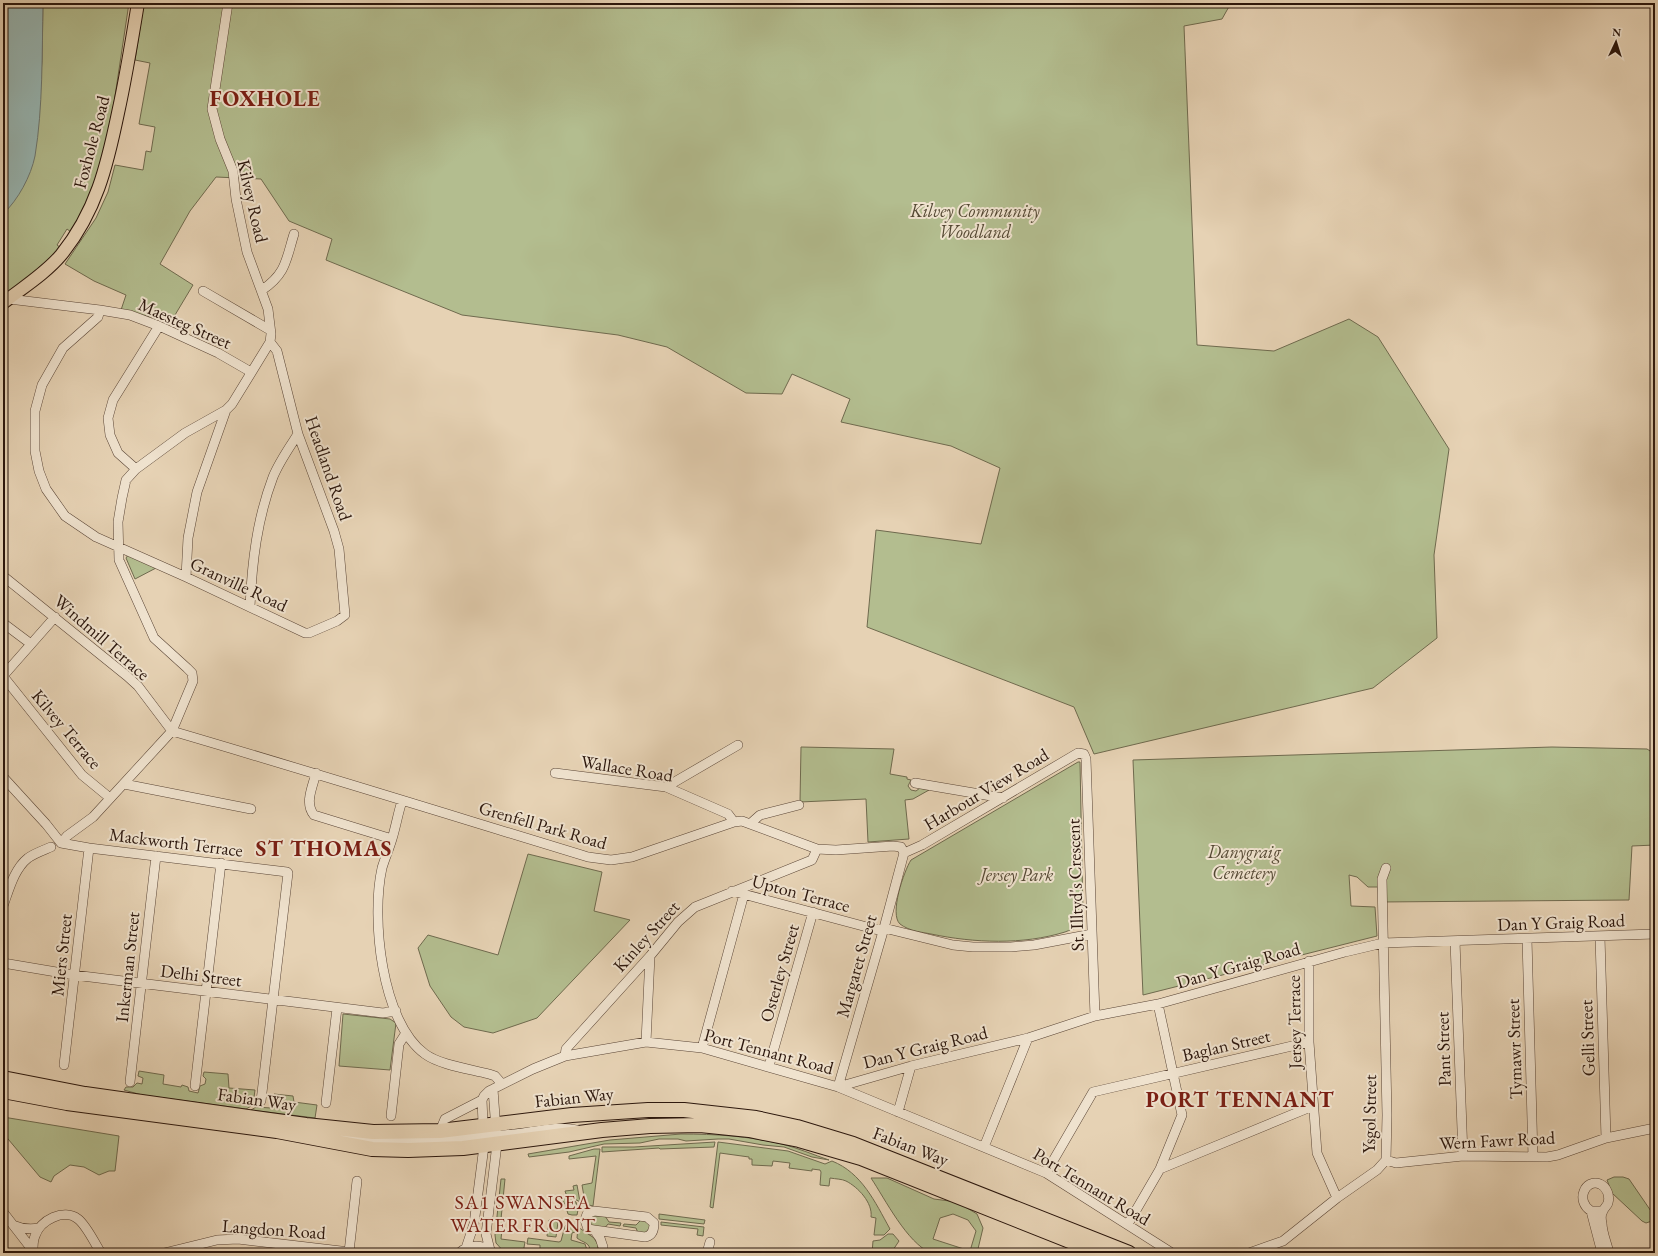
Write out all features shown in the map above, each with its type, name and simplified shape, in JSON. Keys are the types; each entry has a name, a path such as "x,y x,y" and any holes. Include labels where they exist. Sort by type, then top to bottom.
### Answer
{"highway":[{"name":"Fabian Way","path":"3,1078 85,1094 373,1132 440,1131 490,1136 588,1132 650,1126 700,1125 749,1130 791,1138 861,1158 1100,1253"},
{"name":"Fabian Way","path":"3,1091 67,1103 277,1131 372,1149 442,1150 572,1115 648,1110 690,1110 756,1118 797,1127 853,1144 1129,1253"}],"main road":[{"name":"Foxhole Road","path":"6,301 45,270 61,255 94,202 109,157 129,61 138,3"}],"street":[{"name":"Kilvey Road","path":"228,3 212,109 220,139 233,171 236,199 247,252 268,309 270,335"},
{"path":"262,290 274,282 281,273 294,234"},
{"path":"3,777 46,824 61,843 67,836 94,817 172,731 193,681 192,673 154,638 119,560 118,522 126,480 136,469 185,433 226,410 232,404 251,372 270,335 203,291"},
{"name":"Maesteg Street","path":"6,301 100,310 130,315 159,326 218,353 251,372"},
{"name":"Granville Road","path":"100,310 98,317 63,348 42,385 35,411 35,451 42,481 65,516 96,538 119,548 128,550 305,633 309,633 337,621 346,615"},
{"path":"136,469 118,453 110,435 108,418 113,400 159,326"},
{"name":"Headland Road","path":"270,335 277,351 298,434 339,548 346,615"},
{"path":"186,577 188,538 197,492 226,410"},
{"path":"250,607 252,571 257,532 264,506 274,476 298,434"},
{"name":"Windmill Terrace","path":"3,576 138,686 172,731"},
{"path":"3,676 55,617"},
{"path":"3,623 31,644"},
{"name":"Kilvey Terrace","path":"3,676 82,775 110,798"},
{"name":"Grenfell Park Road","path":"172,731 316,773 402,801 588,857 611,860 632,856 734,822 742,821 817,849 836,850 893,846 901,847 904,853"},
{"path":"666,787 738,745"},
{"name":"Harbour View Road","path":"904,853 922,845 1078,753 1084,754"},
{"name":"St. Illtyd's Crescent","path":"1084,754 1086,759 1095,1016"},
{"path":"316,773 308,804 314,815 392,839"},
{"name":"Wallace Road","path":"555,773 666,787 728,814 734,822"},
{"path":"915,783 1003,798"},
{"path":"124,784 251,809"},
{"path":"402,801 392,839 382,868 377,904 381,962 396,1011 406,1033 425,1054 437,1060 495,1076 498,1087 474,1224 462,1251"},
{"path":"750,823 760,815 799,805"},
{"name":"Mackworth Terrace","path":"61,843 89,848 287,872 272,1000"},
{"path":"3,906 16,873 22,864 28,858 51,847"},
{"name":"Miers Street","path":"64,1065 89,848"},
{"name":"Kinley Street","path":"565,1056 566,1049 650,956 678,922 695,907 812,860 817,849"},
{"name":"Margaret Street","path":"838,1087 904,853"},
{"name":"Inkerman Street","path":"130,1082 156,856"},
{"path":"195,1086 221,863"},
{"name":"Ysgol Street","path":"1249,1253 1283,1241 1337,1198 1377,1170 1386,1160 1387,1115 1382,879 1386,868"},
{"name":"Upton Terrace","path":"732,892 878,930 884,928 953,945 973,947 1012,947 1034,945 1092,934"},
{"path":"702,1048 744,894"},
{"name":"Osterley Street","path":"769,1066 813,912"},
{"name":"Dan Y Graig Road","path":"838,1087 911,1066 1028,1038 1095,1016 1158,1004 1309,961 1383,944 1655,934"},
{"name":"Gelli Street","path":"1600,937 1606,1138"},
{"name":"Tymawr Street","path":"1527,939 1533,1157"},
{"name":"Pant Street","path":"1455,941 1463,1156"},
{"path":"646,1042 650,956"},
{"name":"Jersey Terrace","path":"1309,961 1309,1042 1317,1153 1337,1198"},
{"name":"Delhi Street","path":"3,963 74,975 337,1008 383,1013 396,1011"},
{"path":"261,1101 272,1000"},
{"path":"1128,1224 1160,1169 1182,1115 1158,1004"},
{"path":"326,1103 337,1008"},
{"path":"391,1116 399,1044 406,1033"},
{"path":"984,1147 1028,1038"},
{"name":"Port Tennant Road","path":"440,1131 445,1119 482,1100 484,1096 498,1087 533,1069 565,1056 646,1042 702,1048 838,1087 1046,1172 1172,1253"},
{"name":"Baglan Street","path":"1046,1172 1093,1092 1309,1042"},
{"path":"898,1112 911,1066"},
{"path":"482,1100 490,1136 486,1234 491,1252"},
{"path":"1160,1169 1313,1106"},
{"path":"306,1124 352,1137 372,1139 421,1141 490,1136"},
{"name":"Wern Fawr Road","path":"1386,1160 1396,1163 1463,1156 1533,1157 1558,1155 1606,1138 1655,1128"},
{"path":"353,1252 357,1181"},
{"path":"1602,1253 1591,1212 1584,1206 1582,1198 1583,1191 1586,1187 1593,1184 1599,1184 1607,1191 1609,1196 1608,1204 1602,1211 1602,1225 1609,1253"},
{"path":"594,1211 647,1217 654,1223 654,1229 649,1236 645,1238 594,1230 588,1229 585,1220 587,1214 594,1211"},
{"path":"1591,1212 1602,1211"},
{"path":"3,1212 34,1252"},
{"path":"13,1225 22,1229 30,1230 39,1228 56,1216 67,1214 80,1222 101,1253"},
{"path":"34,1252 34,1236 39,1228"},
{"path":"594,1230 600,1238 603,1250"},
{"path":"603,1250 607,1239 615,1233"},
{"name":"Langdon Road","path":"164,1253 217,1240 238,1239 353,1252"},
{"path":"708,1253 710,1242"},
{"path":"462,1251 478,1246 491,1252"}],"green space":[{"path":"43,3 129,3 109,136 86,209 71,232 67,229 57,245 61,248 25,280 3,296 3,214 24,184 34,157 42,61"},
{"name":"Kilvey Community Woodland","path":"144,3 1231,3 1222,19 1184,26 1197,345 1274,351 1349,319 1378,337 1449,449 1434,555 1437,638 1373,688 1094,754 1074,707 867,627 876,530 981,544 1000,468 951,446 841,422 850,399 792,374 782,394 746,393 667,347 618,335 462,315 326,260 332,239 289,221 261,179 216,177 190,211 160,264 193,285 172,320 168,321 121,310 126,295 94,281 65,264 96,218 108,192 115,165 143,170 146,151 151,152 155,127 139,124 150,63 135,60"},
{"path":"128,555 156,568 135,579 126,558"},
{"path":"801,747 894,749 890,774 907,777 907,779 911,780 908,786 911,790 916,791 920,788 929,790 913,799 905,800 909,839 868,842 866,799 800,802"},
{"name":"Danygraig Cemetery","path":"1552,747 1647,749 1655,754 1655,845 1632,846 1629,900 1379,902 1378,887 1368,887 1357,877 1349,875 1351,906 1375,907 1377,936 1143,995 1133,760"},
{"name":"Jersey Park","path":"1080,762 1083,915 1079,926 1065,932 1032,939 1015,941 981,941 915,931 900,924 897,919 897,902 905,873 911,860"},
{"path":"528,854 602,872 594,911 630,920 537,1018 493,1033 464,1027 451,1017 430,986 418,948 428,935 498,955"},
{"path":"343,1014 390,1019 396,1023 390,1070 339,1066"},
{"path":"139,1071 164,1075 163,1084 181,1087 182,1085 188,1087 189,1091 198,1093 200,1086 205,1084 206,1079 203,1076 204,1072 228,1074 229,1088 255,1090 253,1105 246,1109 142,1095 124,1090 126,1087 133,1087 137,1083 142,1084 143,1078 138,1076"},
{"path":"274,1094 293,1096 294,1102 317,1105 315,1118 251,1110 256,1107 271,1108"},
{"path":"3,1117 119,1136 115,1171 109,1171 99,1175 84,1167 70,1165 54,1176 51,1182 40,1177 3,1133"},
{"path":"681,1134 745,1137 770,1141 829,1160 812,1157 784,1147 729,1139 686,1141 678,1139 659,1139 640,1143 604,1144 569,1152 529,1157 528,1154 610,1140"},
{"path":"715,1142 714,1147 659,1148 602,1152 602,1147 634,1147"},
{"path":"718,1142 788,1151 825,1164 832,1161 842,1166 852,1173 867,1189 890,1229 884,1235 874,1235 876,1218 871,1217 870,1206 860,1191 846,1181 830,1178 829,1186 820,1185 820,1170 812,1169 812,1171 789,1168 790,1163 773,1161 772,1166 752,1165 752,1159 749,1159 749,1157 720,1153 713,1208 710,1207"},
{"path":"594,1149 600,1149 593,1206 589,1205 589,1207 585,1202 582,1185 592,1183 596,1156 569,1159 569,1156"},
{"path":"1614,1177 1629,1179 1653,1214 1652,1221 1646,1223 1642,1221 1612,1193 1607,1180"},
{"path":"871,1178 887,1178 934,1199 957,1202 977,1214 983,1228 977,1253 935,1254 922,1248 913,1240 897,1220","holes":["953,1214 968,1220 976,1231 970,1251 933,1239 940,1218"]},
{"path":"501,1179 505,1179 501,1219 503,1220 501,1239 525,1242 523,1253 505,1253 496,1243 495,1235"},
{"path":"577,1185 580,1202 566,1194 565,1191 574,1190 573,1186"},
{"path":"563,1196 576,1202 578,1210 577,1215 568,1214 562,1200"},
{"path":"659,1214 705,1220 704,1224 659,1219"},
{"path":"592,1216 605,1216 609,1222 621,1223 620,1226 608,1224 604,1229 591,1226 588,1220"},
{"path":"549,1220 558,1222 556,1237 547,1236"},
{"path":"641,1220 649,1223 650,1227 647,1233 638,1233 636,1228 623,1226 624,1224 636,1225"},
{"path":"661,1222 704,1227 703,1236 697,1235 698,1229 661,1225"},
{"path":"569,1223 575,1224 574,1227 576,1227 575,1232 572,1233 571,1240 585,1244 588,1253 556,1253 540,1251 540,1245 527,1244 528,1238 561,1241 565,1226"},
{"path":"578,1227 594,1238 598,1245 597,1253 590,1253 588,1245 577,1238"},
{"path":"888,1234 893,1234 899,1241 891,1253 872,1253 873,1241 880,1240"}],"water":[{"path":"3,3 43,3 41,99 35,156 30,172 19,195 3,214"}],"district":[{"name":"FOXHOLE","path":"265,98"},
{"name":"ST THOMAS","path":"324,848"},
{"name":"PORT TENNANT","path":"1240,1099"},
{"name":"SA1 SWANSEA WATERFRONT","path":"523,1214"}]}
